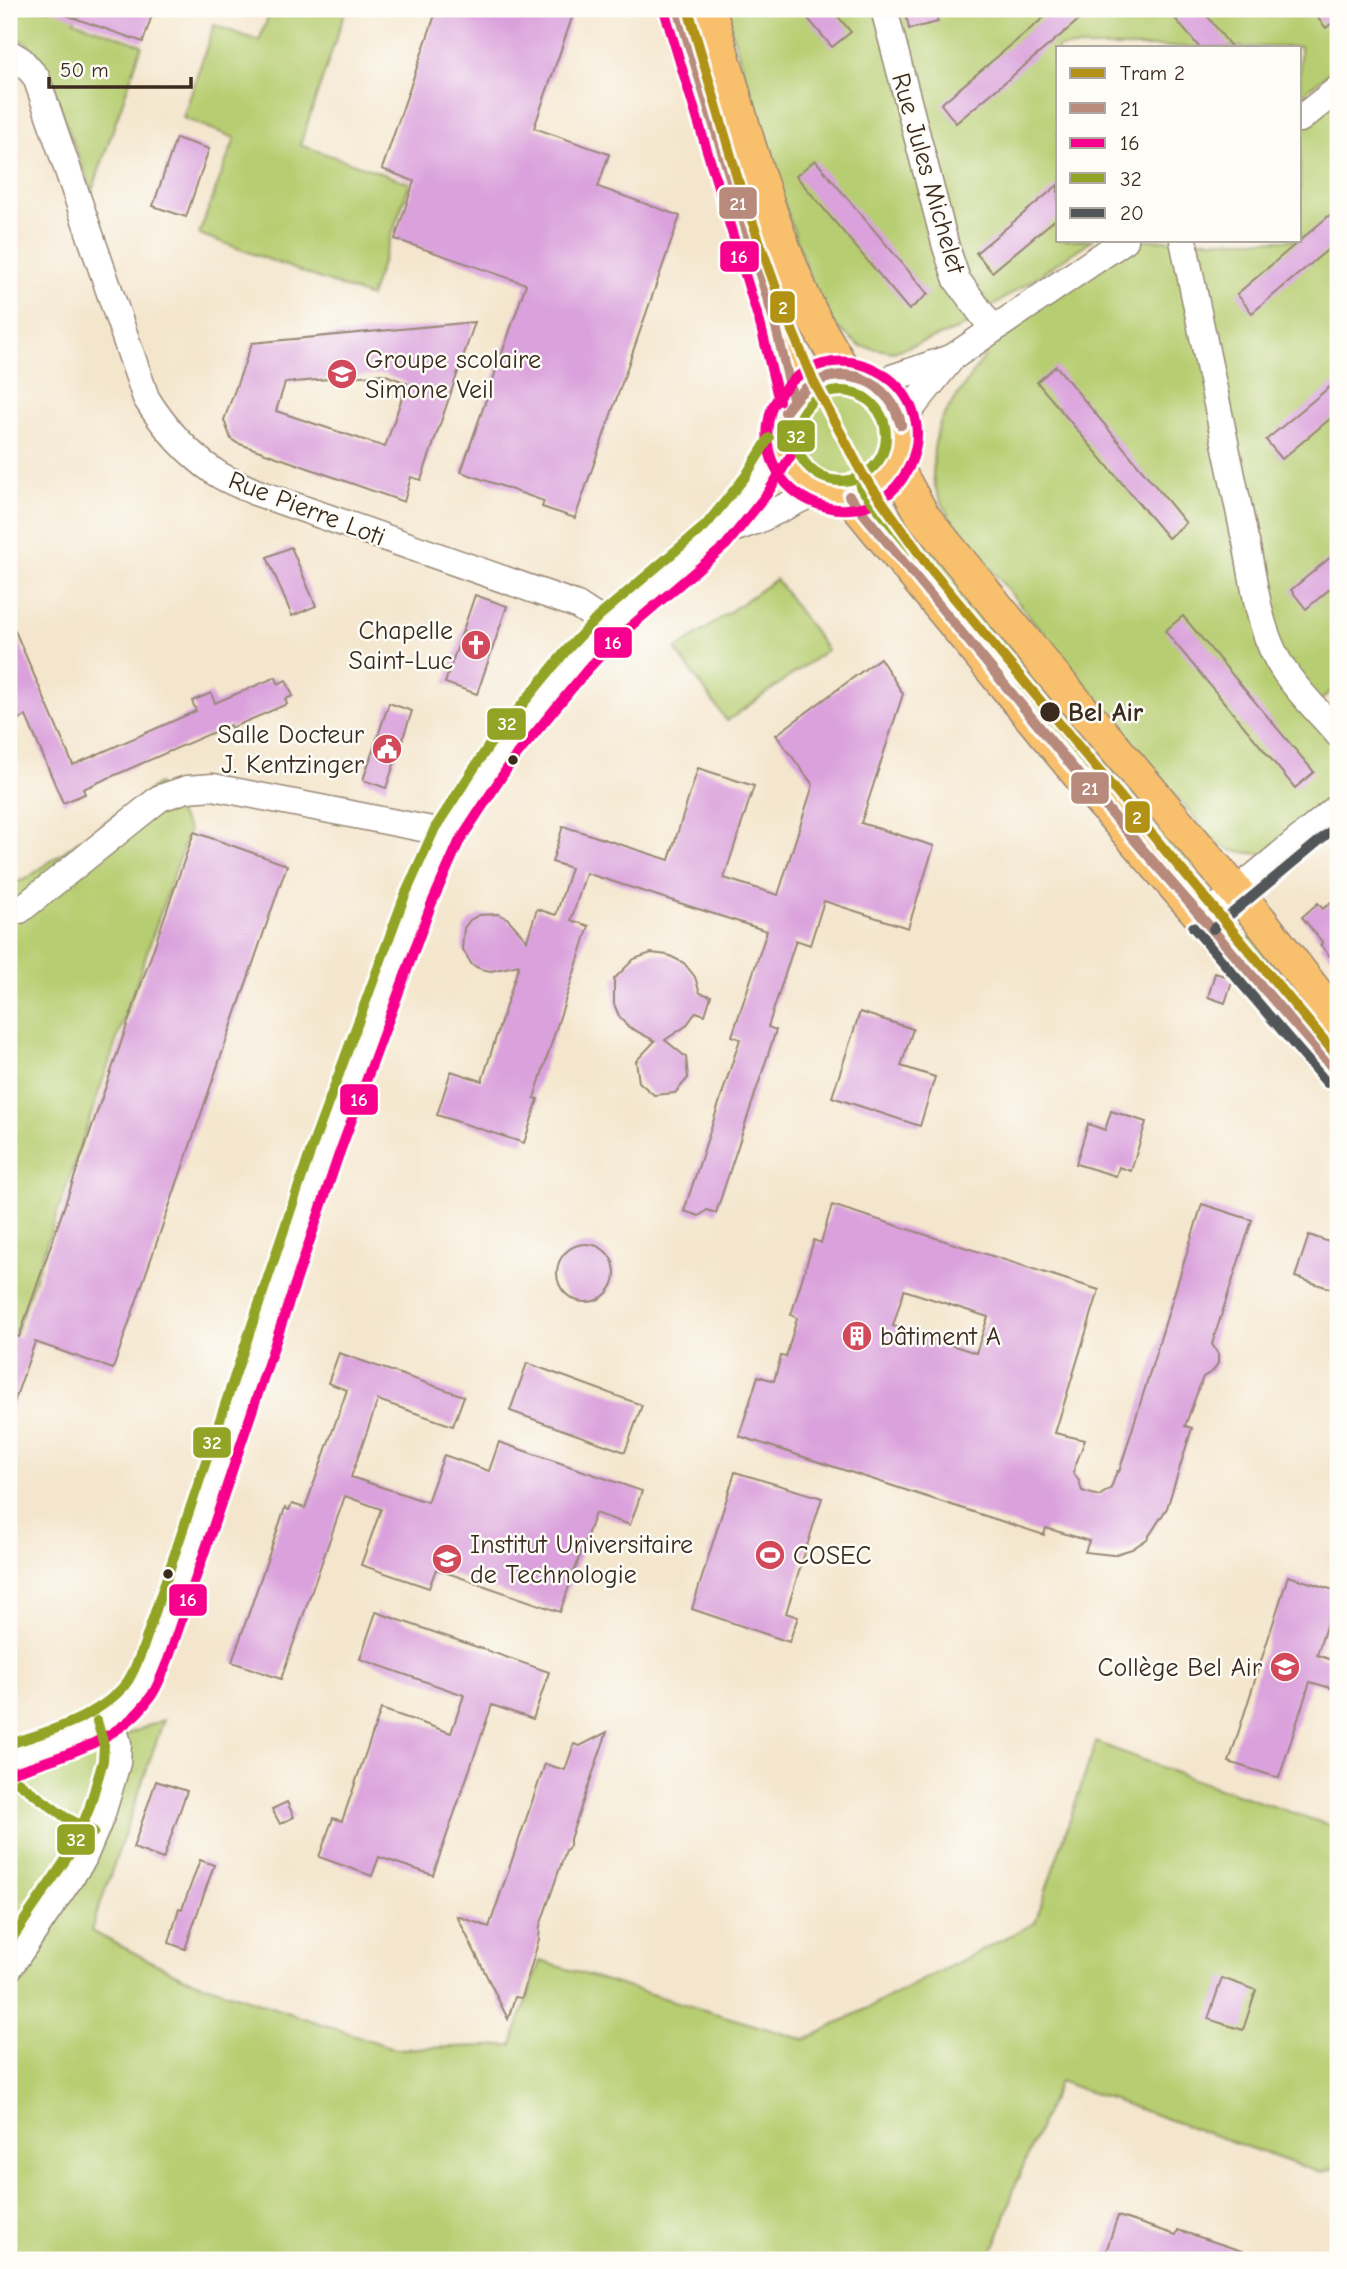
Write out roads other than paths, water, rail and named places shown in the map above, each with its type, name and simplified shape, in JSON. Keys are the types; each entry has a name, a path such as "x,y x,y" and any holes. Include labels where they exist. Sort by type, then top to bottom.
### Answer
{"main road":[{"path":"678,9 775,323 793,398"},
{"path":"709,9 761,183 810,312 860,379 891,400 901,421 902,444 895,465 880,482 869,490 833,493"},
{"path":"860,379 826,376 813,381 793,398 783,420 781,445 793,473 833,493 1338,1074"},
{"path":"895,465 923,516 1235,891 1338,1021"}],"street":[{"name":"Rue Jules Michelet","path":"884,9 953,269 957,280 993,329"},
{"name":"Rue Pierre Loti","path":"9,53 21,60 36,77 146,398 162,423 190,452 218,474 255,492 577,605 607,628"},
{"path":"1302,117 1338,89"},
{"path":"901,421 953,357 1122,242"},
{"path":"1183,242 1259,610 1277,659 1286,674 1338,734"},
{"path":"860,379 953,357"},
{"path":"9,1759 51,1744 110,1717 136,1694 155,1656 325,1152 418,900 447,835 521,728 576,661 607,628 716,535 756,485 781,445"},
{"path":"716,535 833,493"},
{"path":"9,906 20,910 160,798 187,789 213,787 364,815 447,835"},
{"path":"1203,918 1338,807"},
{"path":"9,1968 82,1859 102,1814 117,1763 118,1743 110,1717"}],"tram line":[{"name":"2","path":"688,9 740,187 783,308 813,381 863,475 931,570 1338,1057"}],"place":[{"name":"Groupe scolaire Simone Veil","path":"342,374"},
{"name":"Chapelle Saint-Luc","path":"476,645"},
{"name":"Bel Air","path":"1050,712"},
{"name":"Salle Docteur J. Kentzinger","path":"387,749"},
{"name":"bâtiment A","path":"857,1336"},
{"name":"COSEC","path":"770,1555"},
{"name":"Institut Universitaire de Technologie","path":"447,1559"},
{"name":"Collège Bel Air","path":"1285,1667"}]}
